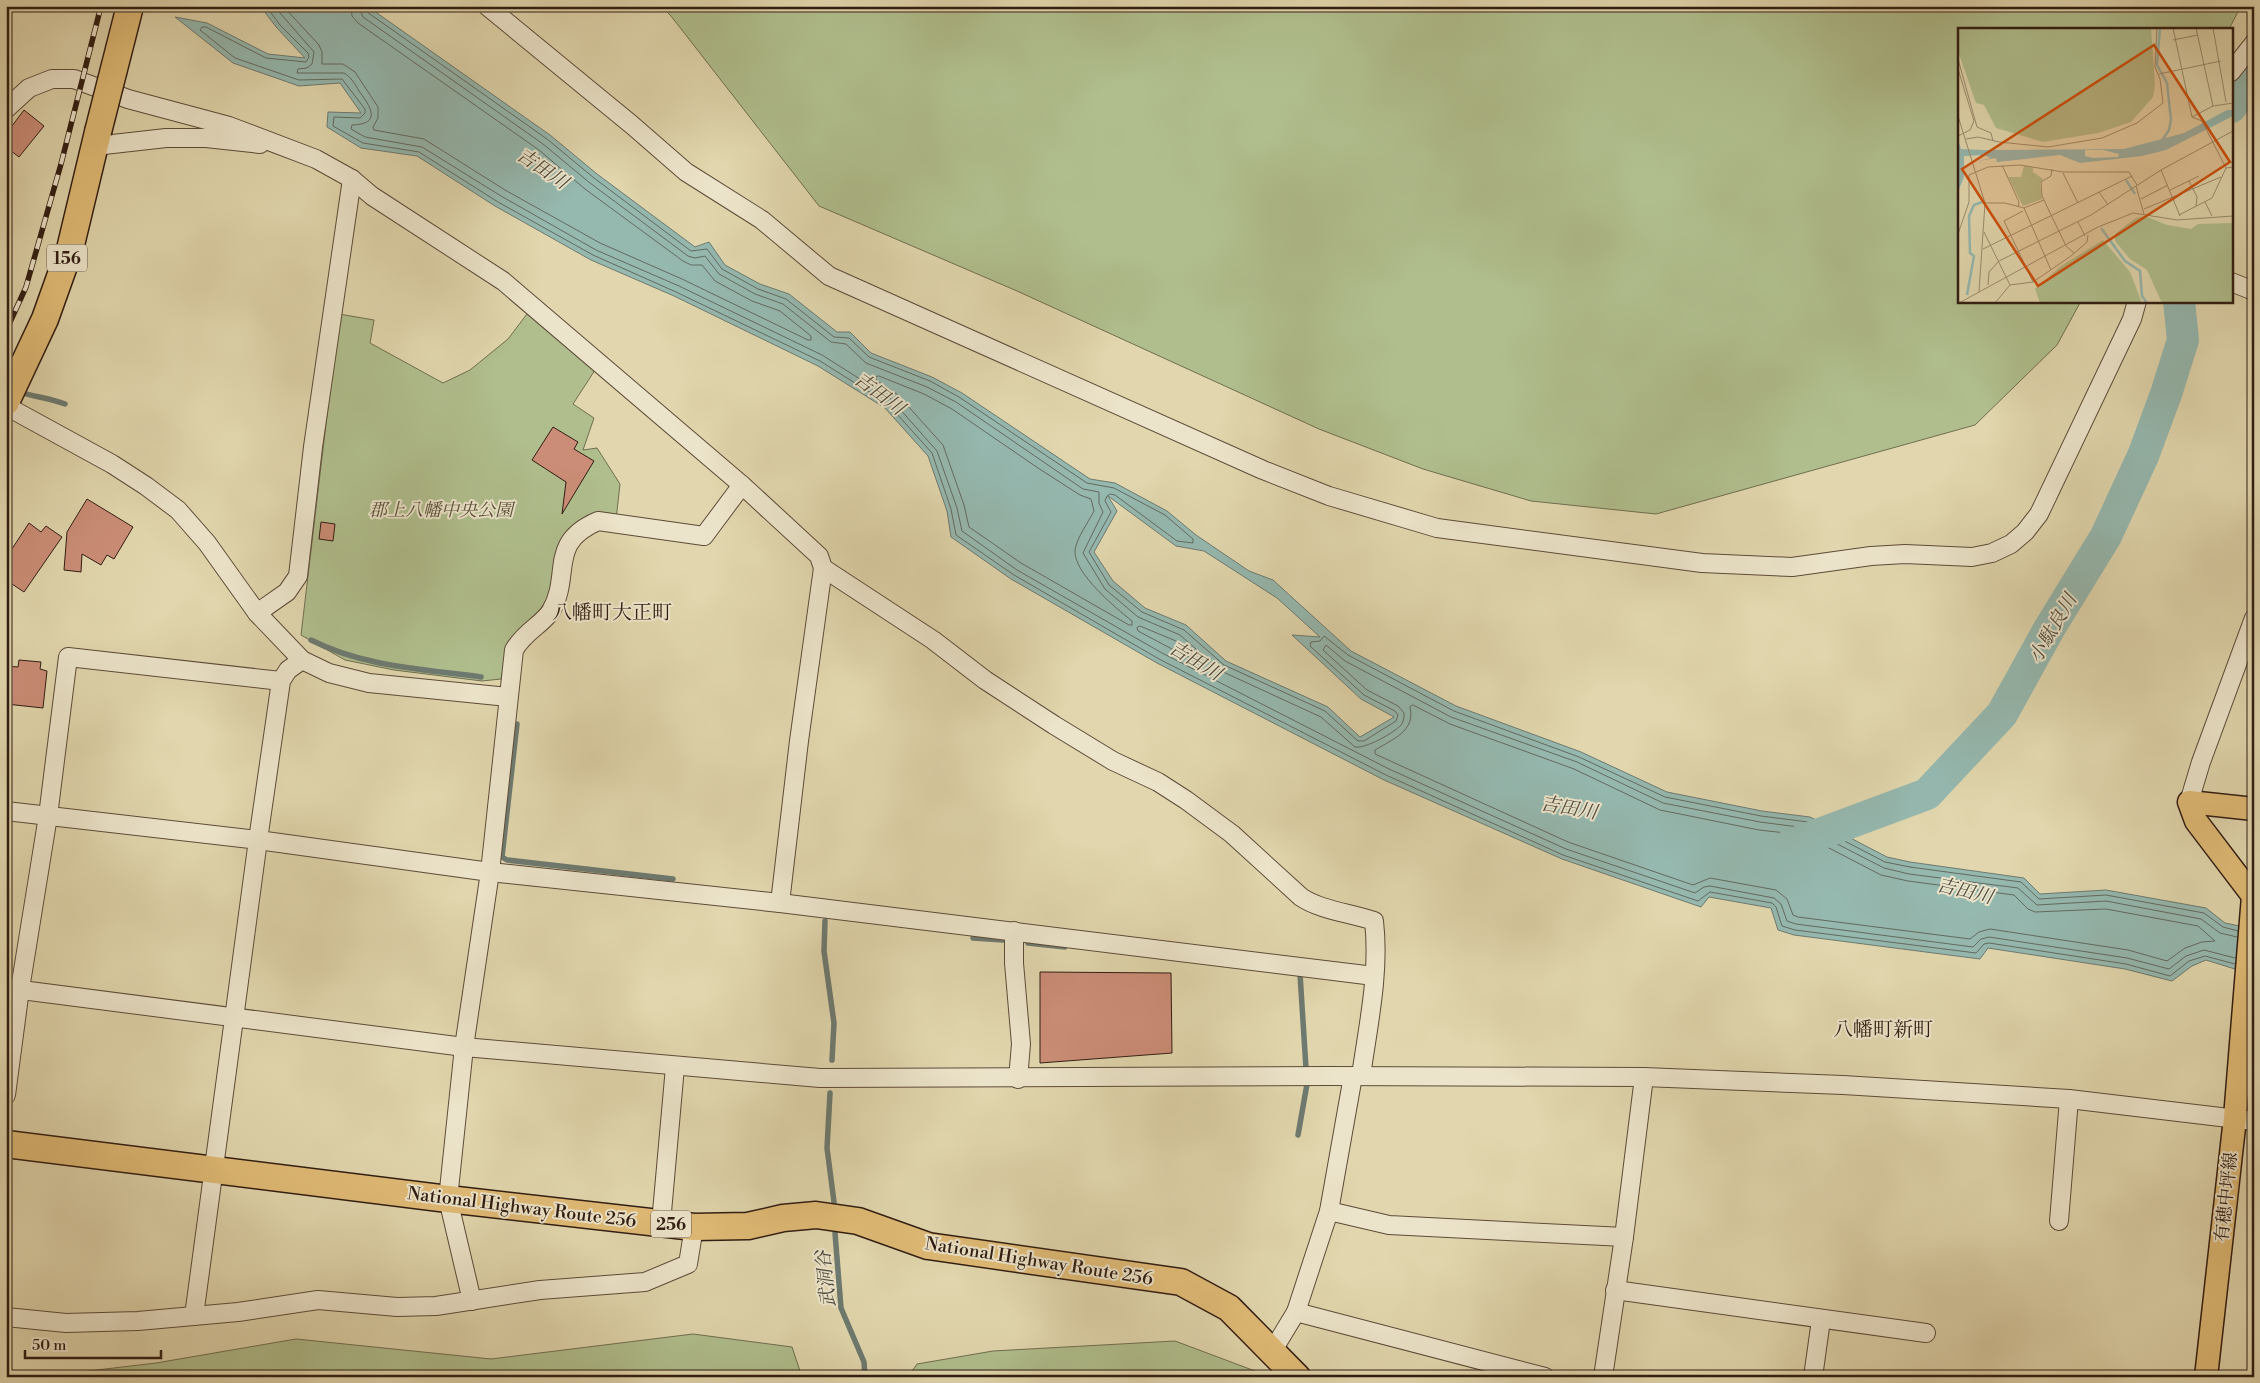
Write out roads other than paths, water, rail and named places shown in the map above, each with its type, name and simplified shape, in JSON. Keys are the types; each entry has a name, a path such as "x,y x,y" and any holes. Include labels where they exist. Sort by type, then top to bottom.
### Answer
{"highway":[{"name":"156","path":"10,394 45,319 70,249 130,6"},
{"name":"National Highway Route 256","path":"6,1144 448,1199 694,1227 748,1226 783,1218 816,1215 858,1221 928,1246 1181,1282 1229,1308 1273,1350 1297,1377"}],"main road":[{"path":"2189,802 2254,809"},
{"name":"有穂中坪線","path":"2189,802 2196,821 2253,896 2243,1007 2244,1120 2206,1377"}],"street":[{"path":"487,6 632,125 686,172 762,220 829,276 1263,470 1329,496 1438,528 1702,563 1792,567 1871,556 1905,554 1972,557 1992,553 2011,544 2026,532 2039,514 2132,319 2137,302"},
{"path":"2232,71 2254,43"},
{"path":"6,109 29,88 52,79 74,79 128,99 221,123 316,159 352,179 372,196 503,282 742,485 819,556 823,568 799,742 780,903"},
{"path":"97,139 206,138 258,144 273,142"},
{"path":"257,613 287,592 298,576 314,447 352,179"},
{"path":"2232,282 2254,291"},
{"path":"6,406 112,464 178,510 207,543 257,613 302,660 329,673 369,683 508,697"},
{"path":"472,1301 448,1199 464,1047 490,872 514,650 521,638 549,613 556,600 565,550 572,537 583,527 598,521 704,536 742,485"},
{"path":"823,568 933,640 986,680 1054,725 1113,761 1158,782 1186,800 1232,834 1301,897 1313,905 1349,913 1374,922 1376,937 1374,976 1357,1076 1329,1211 1296,1312 1273,1350"},
{"path":"2189,802 2201,762 2254,618"},
{"path":"6,1095 13,988 48,816 68,658 281,681"},
{"path":"194,1316 281,681 288,670 302,660"},
{"path":"6,811 258,840 490,872 780,903 1374,976"},
{"path":"1014,931 1014,963 1021,1044 1018,1079"},
{"path":"13,988 464,1047 675,1067 820,1078 1644,1077 1843,1085 2069,1099 2244,1120"},
{"path":"661,1223 675,1067"},
{"path":"1603,1377 1624,1237 1644,1077"},
{"path":"2058,1221 2069,1099"},
{"path":"1329,1211 1389,1225 1624,1237"},
{"path":"6,1317 66,1323 138,1321 194,1316 318,1300 397,1307 436,1306 540,1290 645,1282 688,1264 694,1227"},
{"path":"1615,1290 1821,1320 1926,1333"},
{"path":"1296,1312 1545,1377"},
{"path":"1813,1377 1821,1320"}],"water":[{"name":"吉田川","path":"260,6 367,6 550,135 597,174 695,247 709,242 725,265 760,284 789,294 837,332 850,332 871,353 932,377 962,393 1090,479 1115,483 1167,511 1196,535 1249,571 1273,580 1351,651 1456,706 1581,752 1667,792 1762,811 1810,817 1887,857 2024,878 2040,894 2106,890 2206,908 2225,923 2254,929 2254,975 2206,960 2192,966 2172,981 2125,969 1988,948 1980,959 1794,935 1778,930 1771,908 1709,897 1701,907 1562,859 1384,780 1157,663 1011,579 951,537 947,511 928,456 885,408 818,366 674,296 591,260 495,206 417,156 361,148 327,127 328,112 361,113 340,83 299,86 233,63 175,17 207,23 268,54 305,58 277,28","holes":["1108,496 1176,546 1204,551 1277,598 1320,637 1292,635 1361,699 1394,717 1360,737 1328,707 1226,661 1186,625 1145,608 1113,581 1094,552 1117,511"]}],"waterway":[{"name":"小駄良川","path":"2232,106 2254,74"},
{"name":"小駄良川","path":"1790,845 1927,794 2002,714 2049,629 2106,536 2143,456 2166,394 2183,340 2179,302"},
{"path":"19,392 65,404"},
{"path":"311,640 352,656 394,666 481,677"},
{"path":"517,724 502,857 507,860 673,879"},
{"name":"武洞谷","path":"825,921 824,951 834,1023 832,1060"},
{"path":"973,938 1003,940"},
{"path":"1028,943 1065,947"},
{"path":"1298,1135 1307,1084 1300,974"},
{"name":"武洞谷","path":"830,1093 827,1148 834,1202"},
{"name":"武洞谷","path":"835,1233 841,1308 864,1362 865,1377"}],"railway":[{"path":"6,331 26,287 61,164 101,6"}],"district":[{"name":"八幡町大正町","path":"612,612"},
{"name":"八幡町新町","path":"1883,1029"}],"park label":[{"name":"郡上八幡中央公園","path":"441,510"}]}
